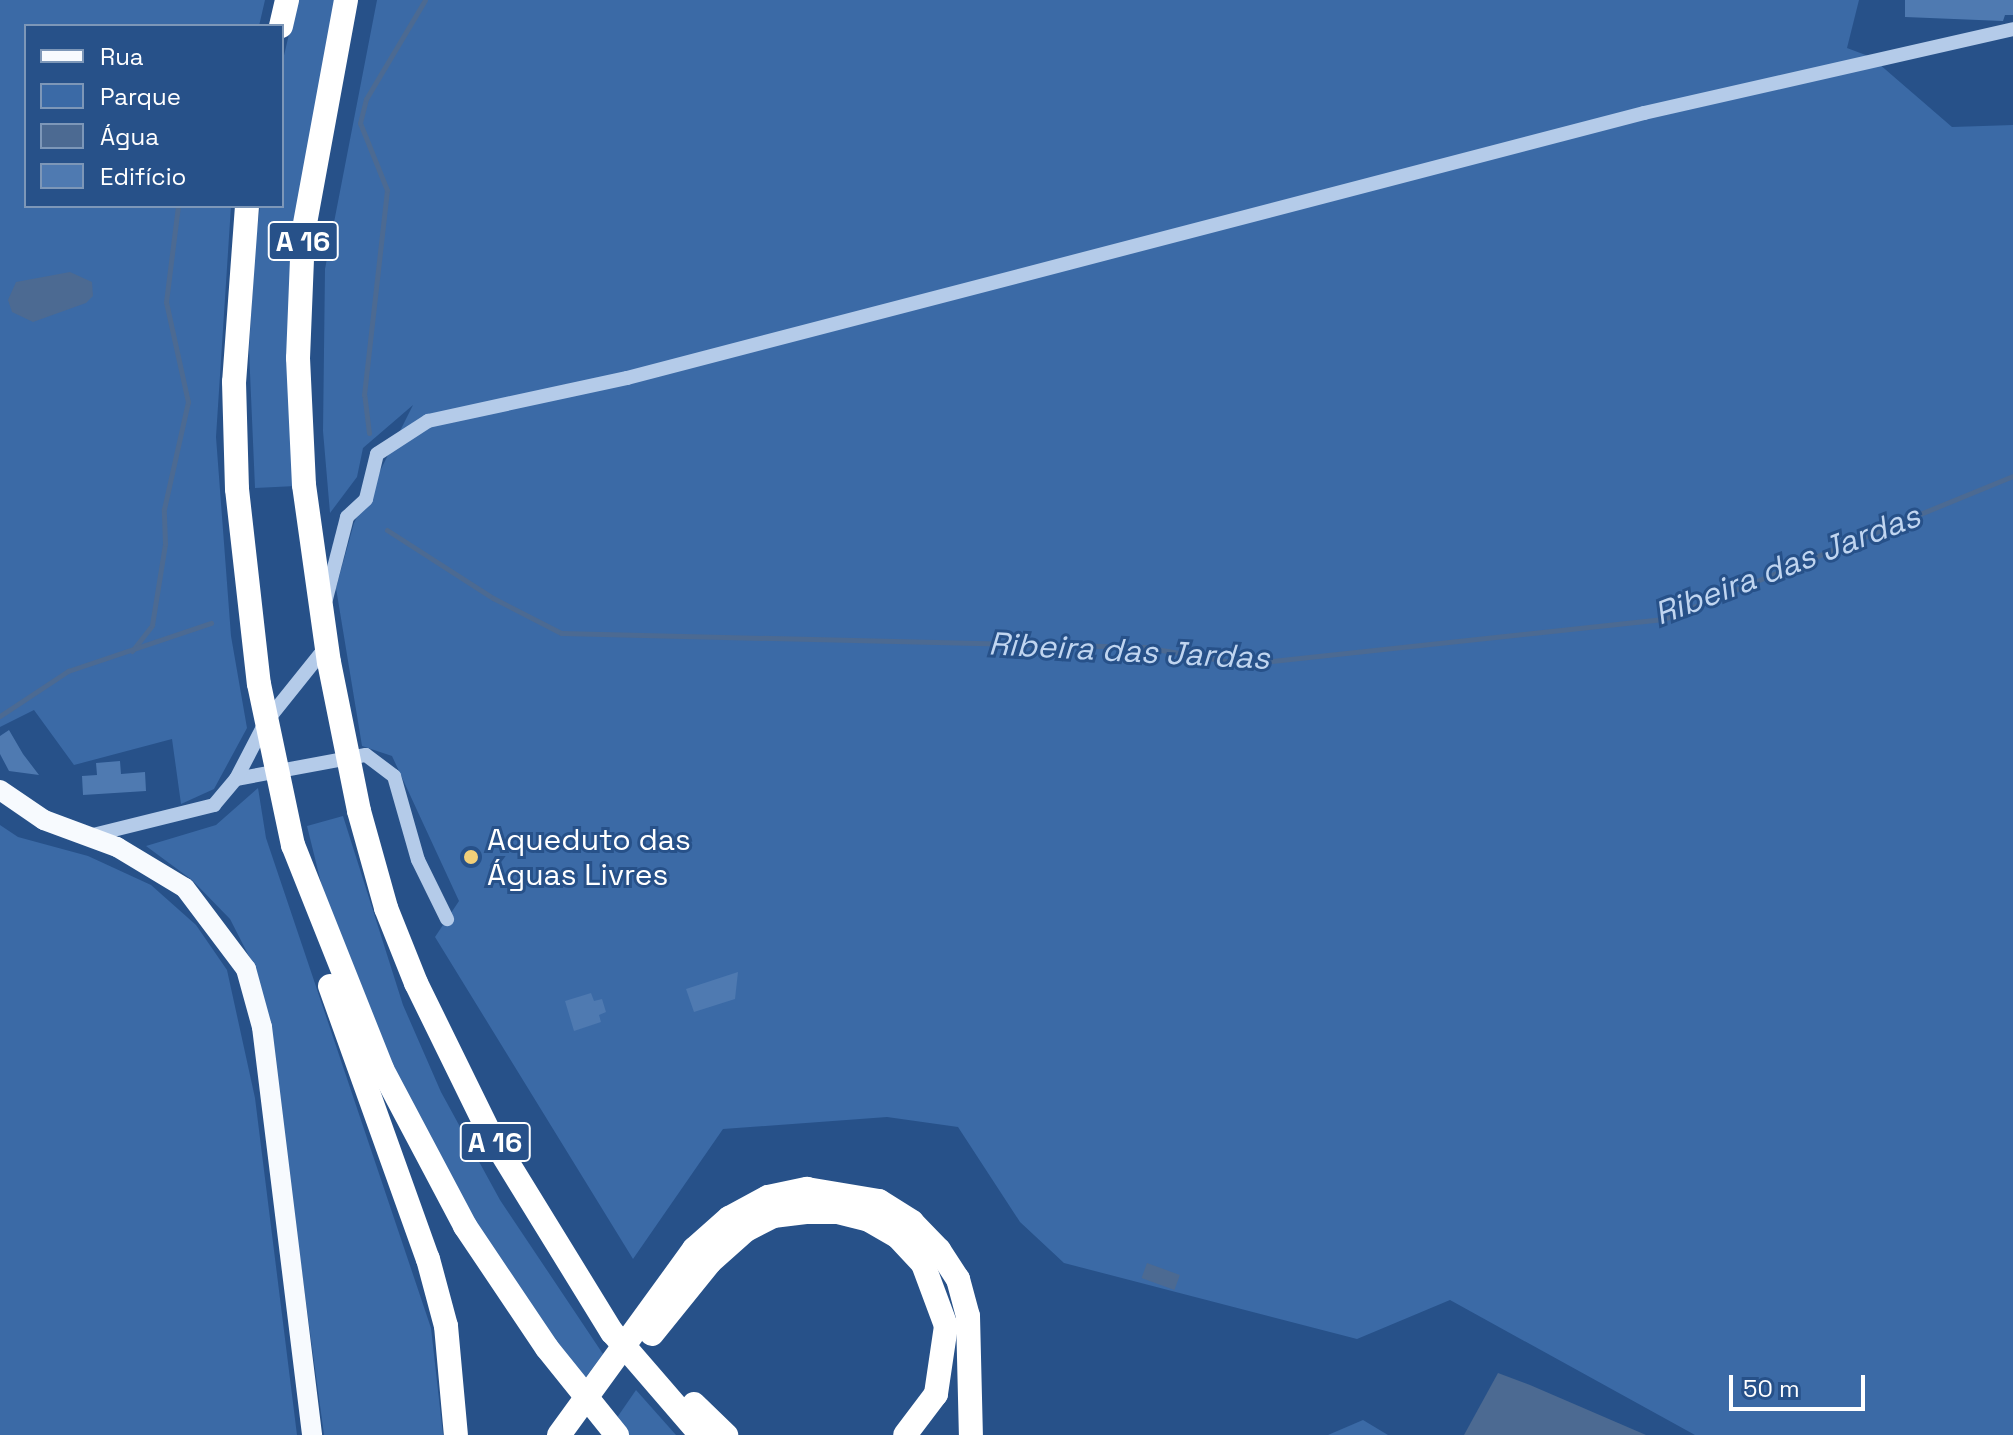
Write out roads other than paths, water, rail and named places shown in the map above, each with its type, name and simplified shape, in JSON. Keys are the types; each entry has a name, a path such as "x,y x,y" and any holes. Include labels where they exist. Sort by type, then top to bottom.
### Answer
{"highway":[{"path":"281,24 287,0"},
{"name":"A 16","path":"346,0 303,234 298,358 304,485 329,662 359,811 386,908 416,983 520,1188 612,1332 701,1435"},
{"name":"A 16","path":"247,208 234,368 237,489 259,684 302,899 428,1259 448,1339 456,1435"},
{"name":"A 16","path":"292,838 382,1069 465,1226 547,1348 617,1435"},
{"path":"579,1435 694,1249 729,1218 768,1197 807,1189 843,1191 879,1201 912,1222 958,1279 968,1316 971,1435"},
{"path":"559,1435 656,1314 746,1230 773,1216 838,1212 869,1220 898,1237 923,1264 946,1326 936,1394 905,1435"},
{"name":"A 16","path":"582,1284 726,1435"}],"main road":[{"path":"0,790 44,820 145,861 185,888 246,969 262,1027 312,1435"}],"street":[{"path":"89,836 214,805 236,779 265,723 325,654 326,593 347,517 366,499 377,454 428,421 627,378 1660,109 2013,29"},
{"path":"236,779 366,755 394,776 418,860 447,919"}],"water":[{"path":"70,272 92,282 93,296 86,303 33,322 12,312 8,300 16,282"},
{"path":"1147,1263 1180,1275 1174,1290 1142,1278"},
{"path":"1498,1373 1530,1385 1646,1435 1464,1435"}],"waterway":[{"path":"369,433 364,395 387,190 360,123 366,99 425,0"},
{"path":"132,651 152,625 165,544 164,509 188,402 166,302 178,208"},
{"name":"Ribeira das Jardas","path":"387,530 493,598 561,633 1144,647 1243,664 1664,619 2013,476"},
{"name":"Ribeira das Jardas","path":"0,716 68,671 211,623"}],"place":[{"name":"Aqueduto das Águas Livres","path":"471,857"}]}
